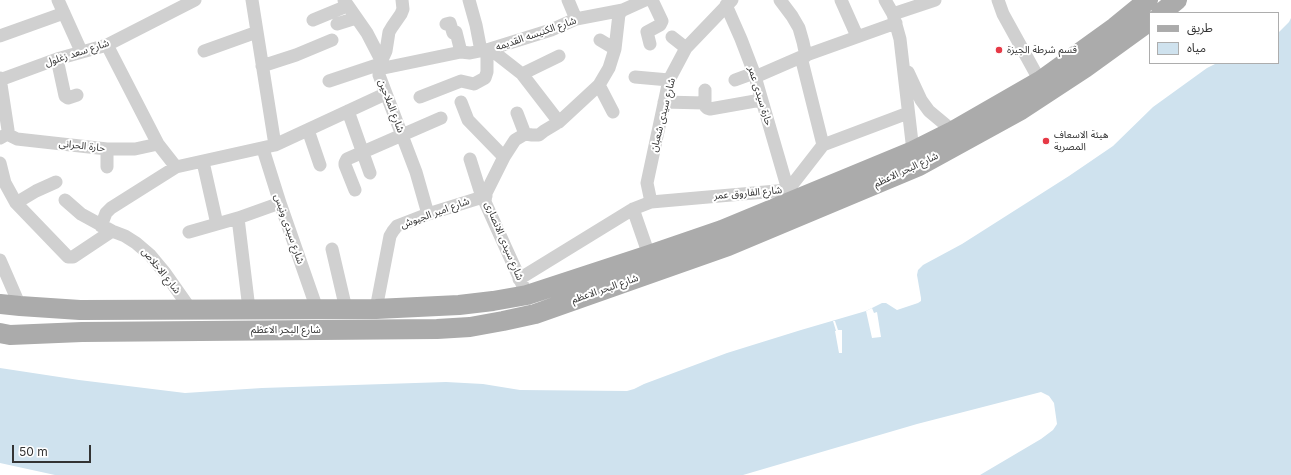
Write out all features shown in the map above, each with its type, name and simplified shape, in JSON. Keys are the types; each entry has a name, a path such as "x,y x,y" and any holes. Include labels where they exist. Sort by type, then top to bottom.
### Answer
{"main road":[{"name":"شارع البحر الاعظم","path":"7,305 80,310 376,309 458,305 493,301 523,287 649,255 722,230 913,151 953,131 1040,81 1116,27 1148,0"},
{"path":"1162,12 1177,0"},
{"name":"شارع البحر الاعظم","path":"5,334 437,329 477,326 535,314 728,246 919,166 1021,110 1086,68 1149,22"},
{"path":"5,334 2,320 7,305"}],"street":[{"path":"58,0 81,51"},
{"name":"شارع سيدى ونيس","path":"252,0 262,66 269,147 280,203 317,309"},
{"path":"380,64 386,51 392,27 403,9 402,0"},
{"path":"420,97 461,81 474,84 485,78 488,72 486,50 476,25 469,0"},
{"path":"568,0 576,19"},
{"path":"517,113 525,134 539,135 559,122 599,85 609,68 615,49 618,16 629,5 645,0"},
{"path":"650,44 647,32 660,25 662,21 652,0"},
{"path":"780,0 799,28 823,145 908,113"},
{"path":"841,0 857,36"},
{"path":"885,0 895,19 900,39 913,151"},
{"path":"735,80 754,75 857,36 935,0"},
{"path":"998,0 1003,14 1040,81"},
{"name":"شارع سعد زغلول","path":"0,79 81,51 107,45 188,2"},
{"path":"313,20 346,3"},
{"name":"شارع الملاحين","path":"346,3 367,33 380,64 379,75 385,94 416,172 428,214"},
{"name":"شارع سيدى شعبان","path":"651,202 647,183 669,80 686,48 729,3"},
{"name":"حارة سيدى عمر","path":"729,3 762,100 788,190"},
{"name":"شارع الكنيسه القديمه","path":"329,81 380,64 461,52 470,53 486,50 551,30 576,19 629,5"},
{"path":"0,36 64,12"},
{"path":"337,24 356,18"},
{"path":"446,24 450,23 453,33 456,32 461,52"},
{"path":"204,50 257,32"},
{"path":"672,37 686,48"},
{"path":"262,66 296,55 332,40"},
{"path":"600,40 615,49"},
{"path":"107,45 158,144 176,167"},
{"path":"486,50 522,74 559,122"},
{"path":"522,74 559,56"},
{"path":"57,59 64,96 68,98 77,95"},
{"path":"902,59 921,100 930,111 953,131"},
{"path":"635,78 669,80"},
{"path":"0,79 8,130 4,136"},
{"path":"599,85 613,112"},
{"path":"0,163 2,184 16,203 68,257 72,257 107,229 106,213 111,208 176,167 269,147 385,94"},
{"path":"664,102 705,96 707,108 710,109 762,100"},
{"path":"461,102 468,120 504,157"},
{"path":"348,111 370,173"},
{"path":"355,190 345,163 347,159 441,118"},
{"path":"308,130 320,165"},
{"name":"شارع سيدى الانصارى","path":"523,287 485,202 484,196 504,157 515,140 525,134"},
{"name":"حارة الحرانى","path":"4,136 17,139 107,149 135,149 158,144"},
{"name":"شارع الفاروق عمر","path":"634,209 651,202 788,190 823,145"},
{"path":"107,149 107,167"},
{"path":"470,159 484,196"},
{"path":"203,162 217,224"},
{"path":"16,203 36,191 56,182"},
{"name":"شارع امير الجيوش","path":"376,309 392,231 397,226 428,214 484,196"},
{"name":"شارع الاخلاص","path":"65,200 81,214 107,229 125,236 150,255 165,273 191,310"},
{"path":"189,232 238,218 280,203"},
{"path":"634,209 649,255"},
{"name":"شارع البحر الاعظم","path":"523,287 634,209"},
{"path":"238,218 249,309"},
{"path":"332,249 346,309"},
{"path":"0,260 7,305"}],"water":[{"path":"1291,18 1291,475 980,475 1041,439 1053,430 1057,424 1054,403 1049,396 1041,392 917,424 743,475 55,475 0,463 0,368 79,380 185,393 262,388 446,382 483,384 520,390 627,391 727,353 866,311 882,303 886,303 897,310 918,303 921,301 921,298 917,275 918,270 923,265 962,244 1069,176 1113,146 1153,107 1207,68 1215,64 1279,64 1279,32"}],"pier":[{"path":"872,308 874,313 877,312 881,337 872,338 866,311"},
{"path":"833,321 835,321 838,330 842,330 842,353 839,353"}],"place":[{"name":"قسم شرطة الجيزة","path":"999,50"},
{"name":"هيئة الاسعاف المصرية","path":"1046,141"}]}
